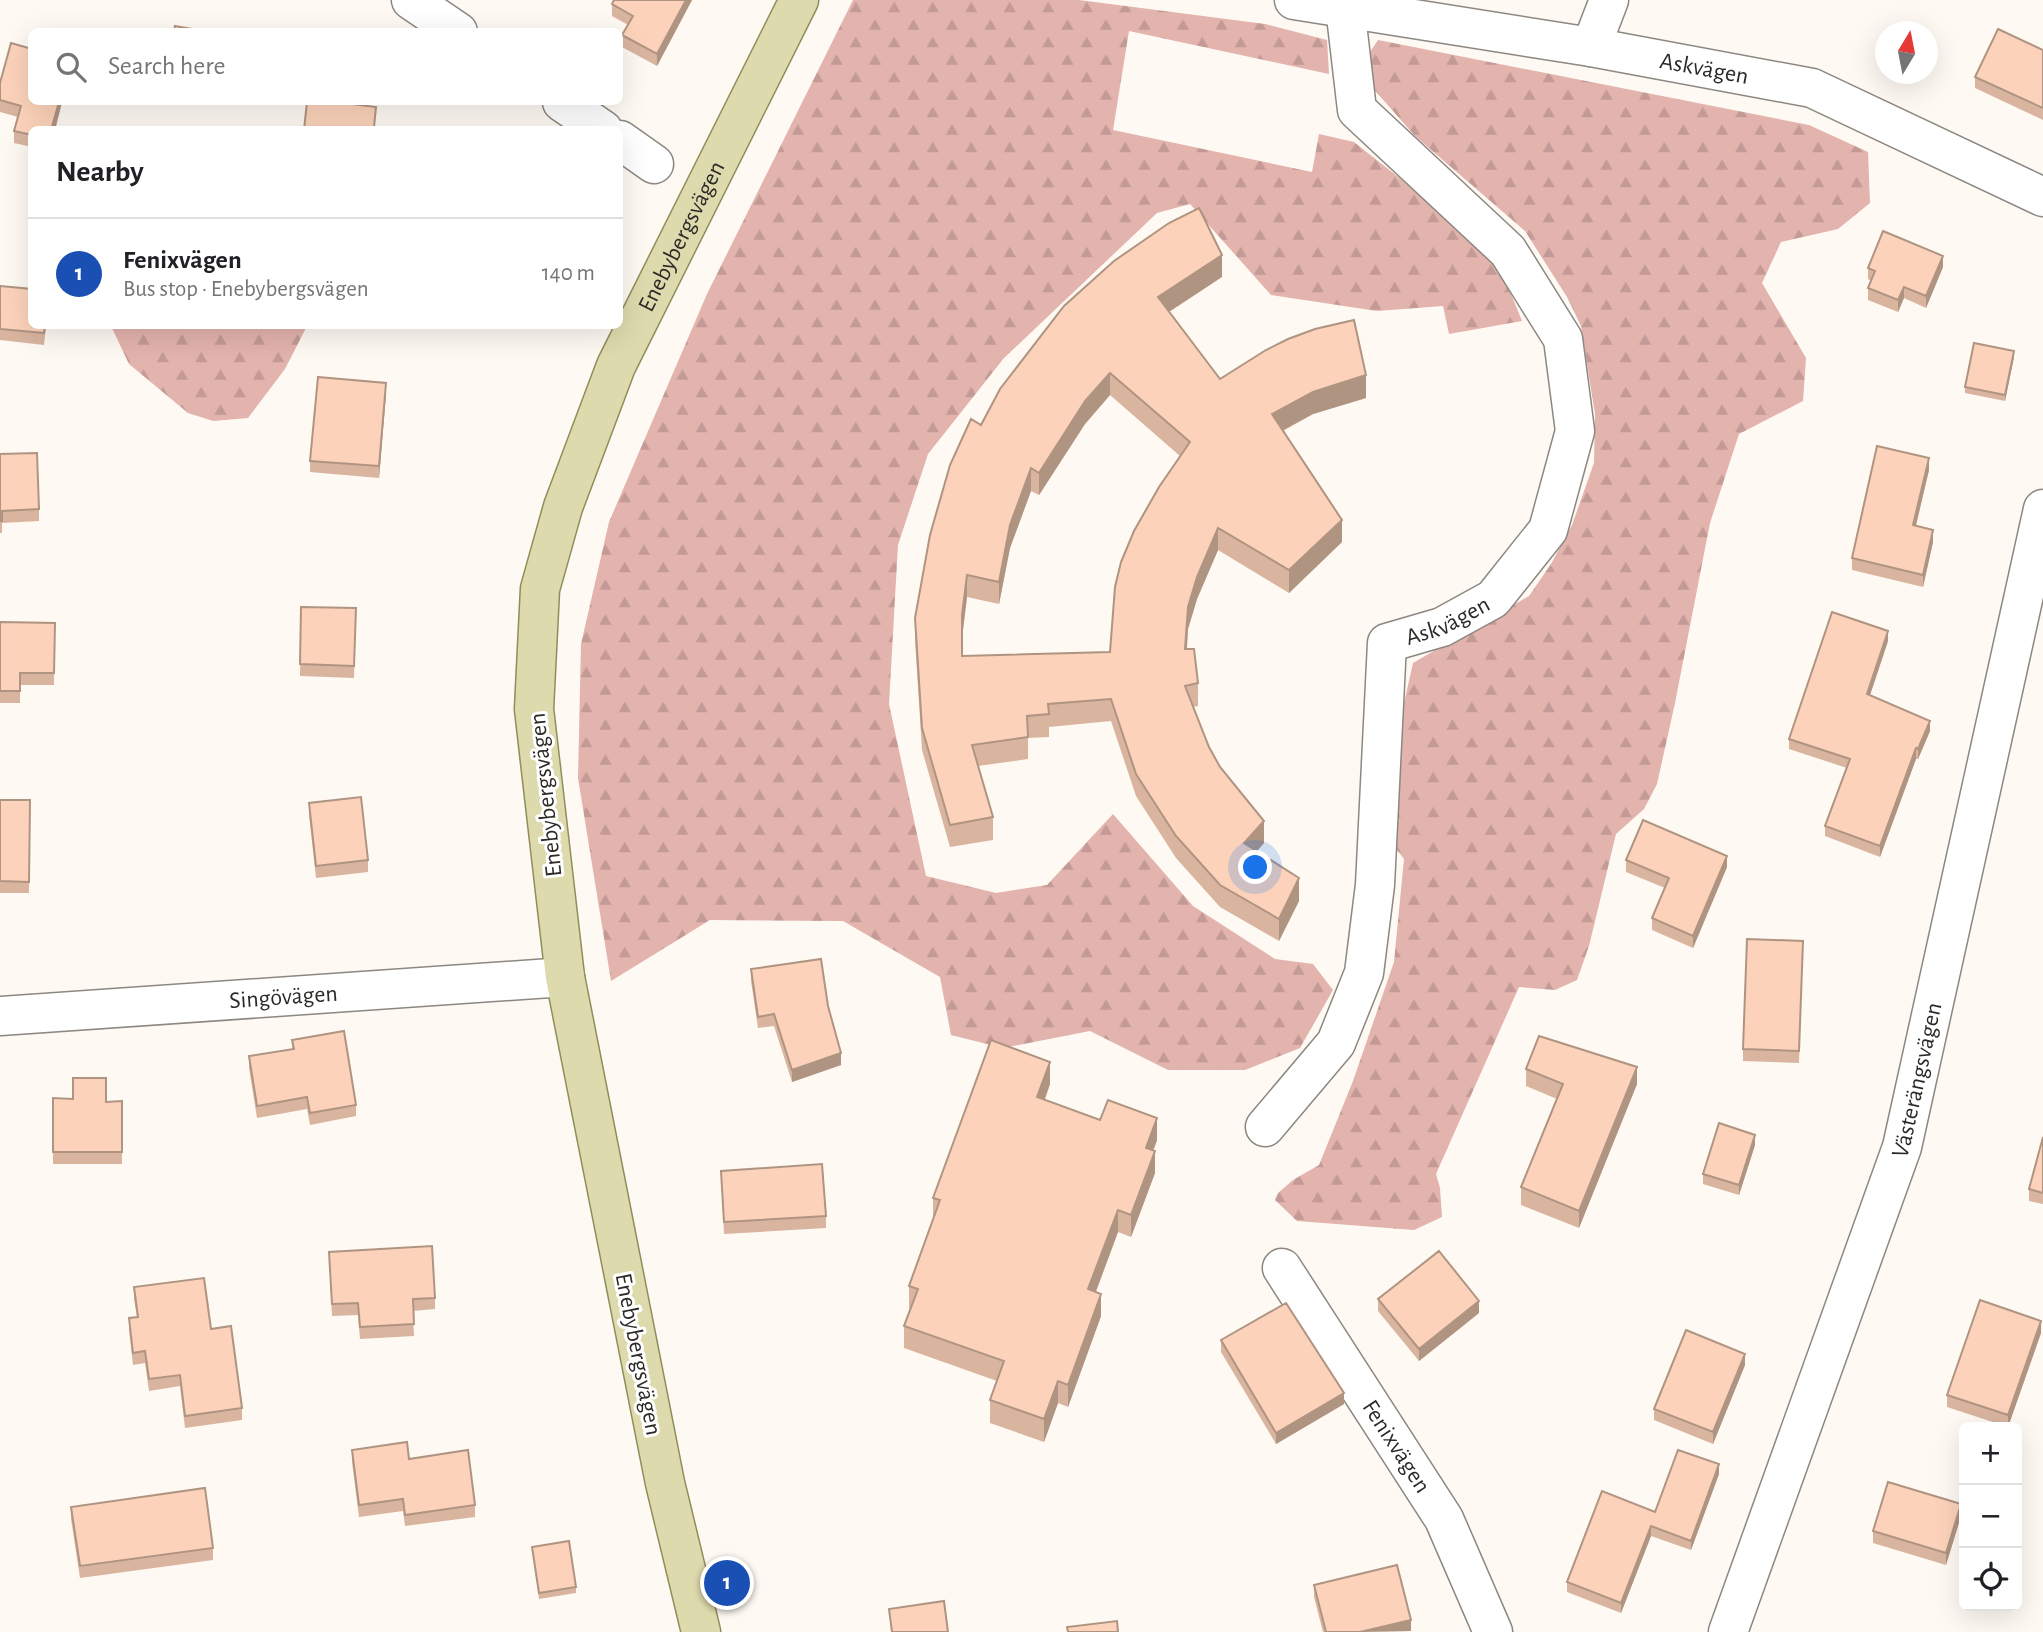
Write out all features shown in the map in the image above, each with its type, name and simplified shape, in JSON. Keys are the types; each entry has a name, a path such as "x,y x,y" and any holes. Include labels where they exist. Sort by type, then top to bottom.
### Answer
{"main road":[{"name":"Enebybergsvägen","path":"701,1632 665,1483 565,977 534,709 540,589 563,507 616,366 799,0"}],"street":[{"path":"411,0 452,28"},
{"name":"Askvägen","path":"1293,0 1591,47 1812,88 2043,197"},
{"path":"1591,47 1609,0"},
{"name":"Askvägen","path":"1265,1127 1336,1043 1364,973 1375,885 1387,643 1442,627 1493,599 1548,530 1575,431 1563,339 1508,251 1357,110 1345,7"},
{"path":"566,105 597,126"},
{"path":"623,143 654,163"},
{"name":"Västerängsvägen","path":"1728,1632 1902,1147 2043,509"},
{"name":"Singövägen","path":"0,1016 565,977"},
{"name":"Fenixvägen","path":"1282,1268 1444,1519 1493,1632"}],"green space":[{"path":"853,0 1079,0 1265,24 1327,40 1329,74 1129,31 1113,130 1312,172 1319,134 1354,142 1402,180 1501,269 1522,321 1449,334 1443,306 1377,311 1271,295 1190,204 1157,213 1004,358 928,454 898,545 889,704 926,876 996,893 1047,885 1113,814 1193,906 1275,959 1313,964 1333,990 1300,1048 1245,1070 1168,1070 1090,1031 1003,1048 951,1035 940,977 843,921 710,920 611,981 578,778 581,644 609,522 707,294"},
{"path":"1378,40 1809,125 1868,152 1870,203 1838,229 1781,242 1762,283 1806,358 1803,401 1739,434 1710,523 1657,784 1644,809 1616,834 1589,946 1577,980 1555,990 1519,987 1436,1174 1442,1217 1414,1230 1297,1221 1275,1200 1278,1193 1293,1180 1319,1165 1353,1081 1394,962 1404,859 1390,841 1397,734 1413,663 1529,596 1551,564 1572,525 1594,463 1595,414 1581,326 1567,297 1525,231 1415,136 1370,85 1366,58"},
{"path":"112,329 305,329 285,369 248,418 213,421 188,413 129,364"}],"building":[{"path":"614,0 686,0 657,54 623,36 633,16 612,4"},
{"path":"1998,29 2043,50 2043,108 1975,77"},
{"path":"11,43 28,48 28,105 58,105 52,126 28,126 28,134 14,131 21,106 0,100 0,83"},
{"path":"307,105 376,107 374,126 304,126"},
{"path":"1199,208 1222,255 1158,297 1220,379 1288,339 1315,329 1354,320 1366,375 1313,392 1272,414 1342,520 1289,570 1218,528 1197,577 1188,607 1185,649 1194,649 1198,683 1185,686 1209,747 1220,767 1264,821 1244,843 1299,878 1279,919 1220,885 1176,836 1136,774 1111,699 1048,704 1049,714 1027,716 1028,737 972,745 993,817 950,825 922,728 915,618 930,535 950,465 971,419 981,425 1000,389 1064,306 1114,261 1169,223","holes":["1110,373 1190,442 1159,487 1134,531 1121,562 1115,587 1110,652 962,656 962,615 967,575 999,582 1010,525 1031,468 1039,473 1085,401"]},
{"path":"1883,231 1943,256 1926,296 1904,287 1898,300 1868,288 1875,271 1868,268"},
{"path":"0,286 28,289 28,329 45,329 44,333 0,329"},
{"path":"1974,343 2014,351 2005,395 1965,387"},
{"path":"318,377 386,383 379,466 310,461"},
{"path":"1877,446 1929,458 1913,525 1933,530 1923,575 1852,558"},
{"path":"37,453 39,509 2,511 0,521 0,454"},
{"path":"301,607 356,608 354,666 300,664"},
{"path":"1832,612 1888,631 1867,694 1930,721 1918,749 1916,748 1880,846 1825,826 1850,759 1789,739"},
{"path":"0,622 55,623 54,673 20,673 20,691 0,691"},
{"path":"361,797 368,860 316,866 309,803"},
{"path":"0,800 30,800 29,882 0,881"},
{"path":"1643,820 1727,856 1693,936 1652,918 1669,878 1626,860"},
{"path":"1747,939 1803,941 1799,1051 1743,1049"},
{"path":"821,959 828,1006 841,1053 792,1070 774,1014 758,1017 751,969"},
{"path":"344,1031 356,1105 310,1113 307,1097 257,1106 249,1056 294,1049 292,1040"},
{"path":"1539,1036 1637,1067 1579,1211 1521,1187 1563,1084 1526,1069"},
{"path":"991,1040 1050,1062 1037,1097 1100,1120 1108,1100 1157,1118 1146,1148 1155,1151 1131,1215 1118,1210 1088,1289 1101,1294 1068,1385 1058,1381 1044,1419 990,1400 1004,1361 904,1326 918,1289 909,1286 940,1200 933,1198"},
{"path":"73,1078 106,1078 106,1102 122,1101 122,1152 53,1152 53,1098 73,1099"},
{"path":"1719,1123 1755,1135 1739,1185 1703,1174"},
{"path":"2043,1137 2043,1193 2029,1189"},
{"path":"822,1164 826,1216 724,1222 721,1171"},
{"path":"432,1246 435,1298 413,1299 414,1324 360,1327 358,1303 332,1304 329,1252"},
{"path":"1439,1251 1479,1301 1419,1349 1378,1299"},
{"path":"204,1278 211,1329 231,1326 242,1408 185,1416 180,1375 149,1379 145,1351 133,1353 129,1318 138,1317 134,1287"},
{"path":"1980,1300 2041,1321 2008,1415 1947,1395"},
{"path":"1286,1303 1344,1393 1276,1433 1221,1340"},
{"path":"1686,1330 1745,1354 1713,1432 1654,1409"},
{"path":"407,1442 409,1459 468,1450 475,1505 405,1515 403,1499 359,1505 352,1450"},
{"path":"1678,1450 1719,1464 1691,1541 1651,1526 1621,1603 1567,1582 1602,1491 1655,1512"},
{"path":"1888,1482 1959,1503 1946,1553 1873,1531"},
{"path":"205,1488 213,1548 80,1566 71,1507"},
{"path":"569,1541 576,1587 539,1593 532,1547"},
{"path":"1397,1565 1411,1620 1360,1632 1326,1632 1314,1585"},
{"path":"944,1601 948,1632 892,1632 889,1609"},
{"path":"1117,1621 1118,1632 1068,1632 1067,1627"}],"place":[{"name":"Fenixvägen","path":"727,1583"}]}
